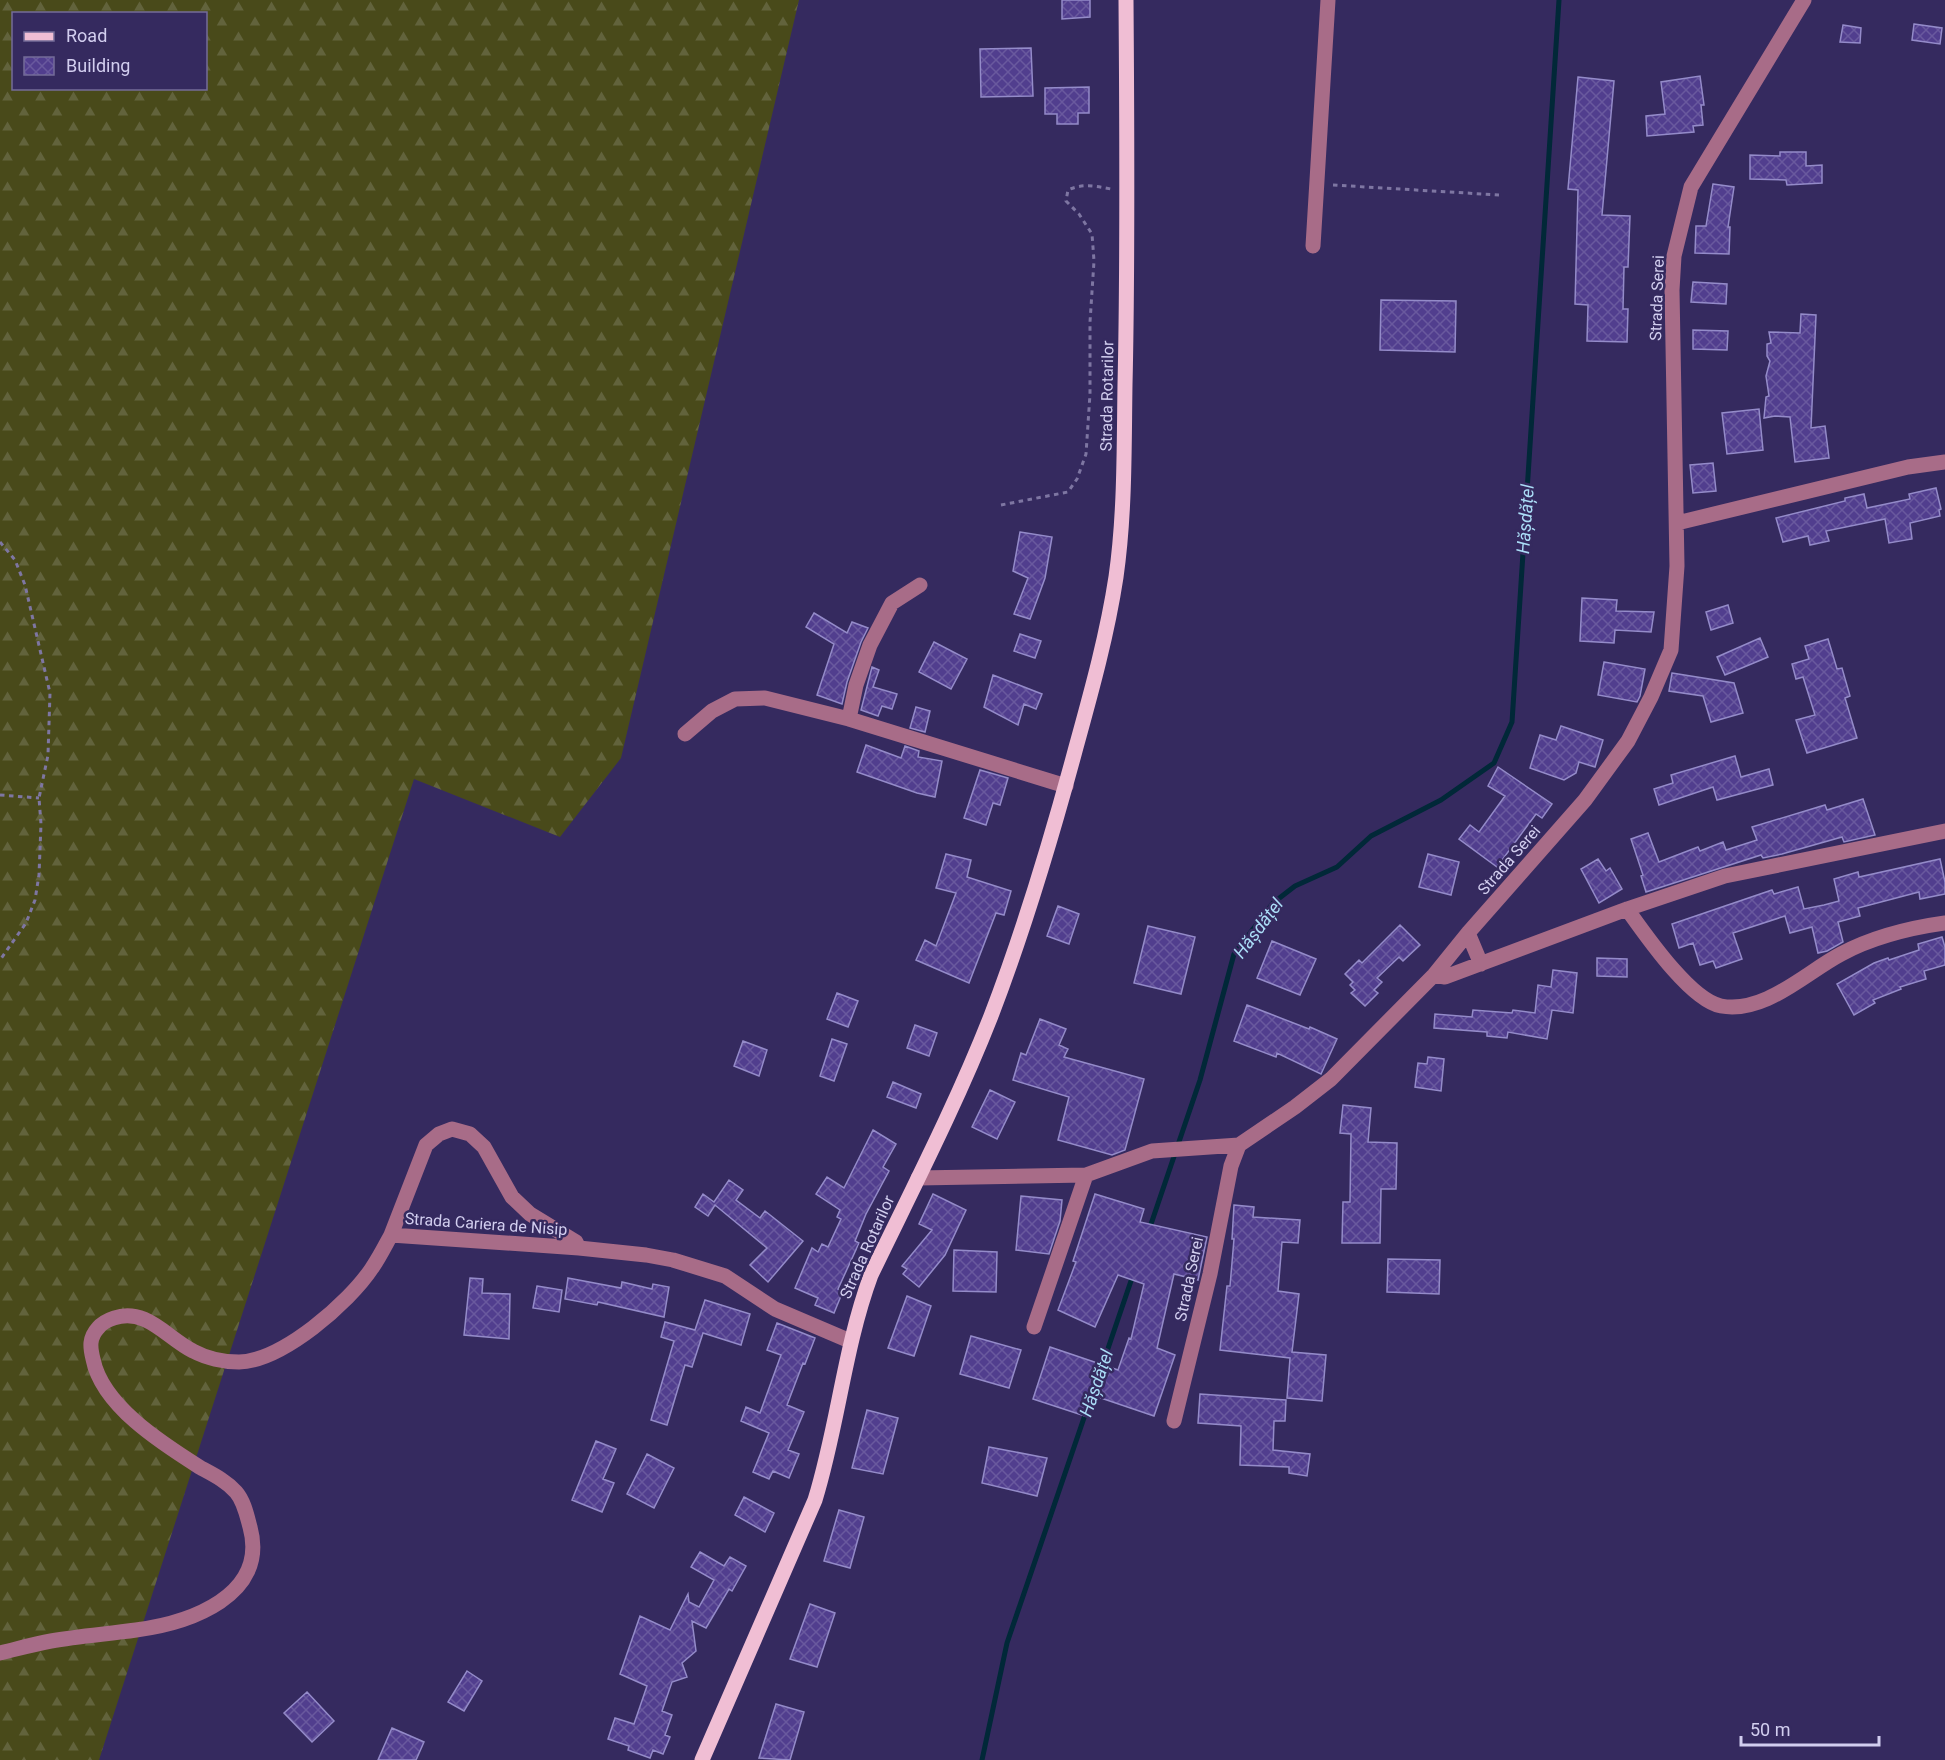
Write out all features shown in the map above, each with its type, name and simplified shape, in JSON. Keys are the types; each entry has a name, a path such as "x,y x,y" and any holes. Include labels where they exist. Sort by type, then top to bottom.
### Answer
{"main road":[{"name":"Strada Rotarilor","path":"702,1760 815,1500 826,1463 850,1341 871,1275 960,1087 990,1017 1034,894 1066,786 1102,650 1111,610 1120,547 1128,191 1126,0"}],"street":[{"path":"1313,246 1328,0"},
{"name":"Strada Serei","path":"1174,1421 1210,1274 1231,1166 1239,1145 1331,1079 1434,975 1468,933 1585,801 1628,741 1651,697 1671,650 1677,566 1672,290 1674,256 1691,188 1804,0"},
{"path":"1677,523 1908,467 1945,462"},
{"path":"849,719 856,685 870,645 892,603 920,585"},
{"path":"685,734 712,711 735,699 765,698 849,719 1066,786"},
{"path":"1434,975 1445,977 1627,909 1725,876 1945,831"},
{"path":"1627,909 1648,939 1691,987 1720,1006 1740,1007 1773,995 1841,954 1869,942 1910,928 1945,923"},
{"path":"1468,933 1481,964"},
{"name":"Strada Cariera de Nisip","path":"0,1653 51,1641 158,1627 194,1615 221,1602 240,1584 252,1562 254,1538 238,1494 223,1480 171,1448 120,1408 103,1385 94,1368 90,1349 91,1337 99,1326 108,1320 134,1314 154,1324 195,1353 217,1360 240,1362 268,1355 300,1336 345,1300 372,1269 392,1235 426,1145 439,1134 452,1129 470,1134 484,1147 512,1197 530,1214 576,1242 579,1248"},
{"path":"918,1178 1086,1175 1152,1151 1239,1145"},
{"path":"1034,1327 1086,1175"},
{"name":"Strada Cariera de Nisip","path":"392,1235 579,1248 673,1260 725,1276 775,1310 850,1341"}],"path":[{"path":"1317,184 1499,195"},
{"path":"1001,505 1068,492 1077,479 1086,454 1094,261 1092,234 1079,214 1066,201 1068,190 1077,186 1089,185 1128,191"},
{"path":"0,542 15,560 25,585 50,693 48,755 39,798 40,854 35,900 26,923 0,960"},
{"path":"0,795 39,798"}],"green space":[{"path":"0,0 799,0 621,758 560,837 414,779 99,1760 0,1760"}],"building":[{"path":"1062,0 1090,0 1090,17 1062,19"},
{"path":"1914,24 1942,28 1940,44 1912,40"},
{"path":"1843,25 1861,28 1860,43 1840,42"},
{"path":"1031,48 1033,96 981,97 980,49"},
{"path":"1700,76 1704,105 1701,105 1703,125 1693,126 1694,132 1647,136 1646,116 1665,114 1661,82"},
{"path":"1578,77 1614,81 1602,215 1630,216 1628,267 1624,267 1623,309 1628,309 1627,342 1587,341 1588,305 1575,304 1578,190 1568,189"},
{"path":"1089,87 1089,113 1078,113 1078,124 1057,124 1057,114 1045,114 1045,88"},
{"path":"1780,152 1806,152 1806,166 1822,165 1822,183 1787,185 1786,180 1750,179 1750,155 1780,156"},
{"path":"1713,184 1734,187 1728,227 1730,227 1729,254 1695,253 1696,226 1706,226"},
{"path":"1693,282 1727,284 1726,304 1691,302"},
{"path":"1381,300 1456,301 1455,352 1380,350"},
{"path":"1801,314 1816,315 1811,428 1825,426 1829,458 1795,462 1790,417 1764,418 1766,397 1769,396 1766,376 1770,361 1767,356 1767,344 1771,343 1769,332 1800,333"},
{"path":"1693,330 1728,331 1727,350 1693,349"},
{"path":"1759,409 1763,450 1727,454 1722,413"},
{"path":"1713,463 1716,491 1693,493 1690,465"},
{"path":"1936,488 1941,509 1939,510 1940,516 1910,523 1912,539 1889,543 1885,519 1826,531 1829,541 1810,545 1808,536 1783,542 1776,518 1864,494 1867,508 1910,499 1909,494"},
{"path":"1020,532 1052,537 1045,578 1030,619 1014,614 1028,578 1013,571"},
{"path":"1582,598 1617,600 1616,611 1654,612 1651,632 1615,630 1614,643 1580,641"},
{"path":"1728,605 1733,623 1711,630 1706,612"},
{"path":"814,613 847,633 852,622 868,628 847,682 842,704 817,695 834,644 806,627"},
{"path":"1020,634 1041,641 1035,658 1014,651"},
{"path":"1760,638 1768,657 1725,675 1717,657"},
{"path":"1828,639 1837,669 1842,668 1850,696 1845,698 1857,738 1807,753 1796,720 1815,715 1803,677 1796,679 1792,664 1809,659 1805,646"},
{"path":"934,642 967,659 951,689 919,672"},
{"path":"1604,662 1645,669 1637,702 1598,695"},
{"path":"872,667 879,670 873,687 897,694 892,709 882,706 878,716 861,710"},
{"path":"1672,673 1734,683 1743,713 1711,722 1703,696 1669,691"},
{"path":"993,675 1042,694 1036,709 1024,704 1018,725 984,707"},
{"path":"916,707 930,711 925,732 910,728"},
{"path":"1561,726 1603,740 1595,767 1579,762 1576,773 1564,780 1530,768 1540,735 1556,740"},
{"path":"866,745 901,758 905,746 919,751 918,757 942,761 935,797 857,772"},
{"path":"1735,756 1741,777 1769,769 1773,785 1717,800 1713,787 1659,805 1654,789 1673,783 1671,775"},
{"path":"1498,767 1552,804 1542,818 1536,814 1497,867 1459,839 1470,825 1479,832 1505,796 1488,786"},
{"path":"980,770 1008,778 1000,805 993,803 986,825 964,818"},
{"path":"1863,799 1875,835 1844,842 1842,837 1782,854 1763,858 1761,855 1646,892 1631,839 1648,833 1659,862 1698,847 1700,851 1723,842 1726,850 1757,840 1752,827 1825,805 1827,810"},
{"path":"946,854 971,860 967,877 1011,891 1004,915 996,913 969,983 916,960 925,940 936,946 956,893 936,888"},
{"path":"1428,854 1459,862 1451,895 1419,887"},
{"path":"1598,859 1606,871 1610,868 1622,889 1599,903 1581,869"},
{"path":"1940,859 1945,894 1920,899 1919,892 1858,908 1860,916 1838,922 1843,942 1827,951 1818,953 1812,927 1790,933 1785,916 1733,933 1742,959 1716,968 1713,961 1700,965 1693,943 1679,948 1672,924 1772,890 1774,894 1798,887 1804,909 1824,905 1839,901 1834,879 1858,872 1859,877"},
{"path":"1058,906 1079,914 1069,944 1047,936"},
{"path":"1400,925 1420,945 1403,961 1399,957 1377,978 1382,982 1374,990 1378,993 1365,1006 1351,993 1355,990 1350,985 1353,982 1345,974 1359,960 1362,963"},
{"path":"1148,926 1195,937 1181,994 1134,983"},
{"path":"1942,937 1945,947 1945,965 1924,971 1926,979 1900,987 1901,989 1873,1000 1875,1003 1854,1015 1837,984 1874,963 1919,950 1918,944"},
{"path":"1272,941 1316,959 1300,995 1257,978"},
{"path":"1597,958 1627,959 1627,977 1597,976"},
{"path":"1553,970 1577,973 1573,1013 1552,1010 1547,1039 1508,1032 1507,1038 1487,1036 1487,1032 1434,1028 1435,1014 1472,1017 1473,1010 1512,1013 1513,1010 1535,1013 1538,985 1551,987"},
{"path":"837,993 858,1001 848,1027 827,1019"},
{"path":"1247,1005 1337,1039 1321,1074 1277,1053 1276,1057 1234,1041"},
{"path":"1040,1019 1066,1029 1059,1045 1068,1049 1064,1057 1144,1079 1125,1150 1112,1155 1058,1140 1069,1097 1013,1080 1021,1053 1026,1055"},
{"path":"915,1025 937,1033 929,1056 907,1048"},
{"path":"832,1039 847,1044 834,1081 820,1076"},
{"path":"743,1041 767,1050 759,1076 734,1066"},
{"path":"1428,1057 1444,1059 1441,1091 1415,1087 1418,1063 1427,1064"},
{"path":"893,1082 921,1094 916,1108 887,1097"},
{"path":"990,1090 1015,1102 997,1139 972,1127"},
{"path":"1343,1105 1371,1108 1368,1142 1397,1143 1396,1189 1381,1189 1380,1243 1342,1243 1343,1202 1350,1202 1351,1134 1340,1133"},
{"path":"873,1130 896,1144 883,1167 889,1171 866,1214 855,1241 859,1243 838,1289 843,1291 834,1313 815,1305 818,1298 795,1288 812,1248 818,1252 822,1244 828,1247 841,1219 837,1217 840,1210 816,1194 827,1177 844,1188"},
{"path":"729,1180 743,1190 736,1200 760,1218 765,1211 803,1241 768,1282 750,1265 767,1248 715,1205 708,1216 695,1207 703,1194 714,1202"},
{"path":"933,1194 966,1210 945,1255 919,1287 903,1274 907,1269 902,1266 932,1230 919,1224"},
{"path":"1095,1194 1144,1209 1140,1222 1207,1237 1198,1280 1174,1274 1157,1348 1175,1355 1154,1416 1092,1395 1085,1416 1033,1399 1050,1347 1118,1370 1129,1338 1131,1339 1144,1284 1118,1275 1095,1327 1058,1310 1076,1262 1073,1261"},
{"path":"1021,1196 1062,1200 1060,1221 1049,1254 1016,1250"},
{"path":"1234,1205 1254,1207 1253,1217 1300,1220 1298,1243 1282,1242 1278,1291 1299,1294 1292,1352 1326,1355 1322,1401 1287,1398 1290,1358 1220,1350 1227,1286 1230,1286"},
{"path":"954,1250 997,1252 996,1292 953,1291"},
{"path":"1388,1259 1440,1260 1439,1294 1387,1292"},
{"path":"470,1278 483,1279 482,1293 510,1294 509,1339 464,1335"},
{"path":"568,1278 621,1288 622,1282 652,1289 653,1284 669,1287 664,1317 598,1302 597,1305 565,1299"},
{"path":"537,1286 562,1290 559,1312 533,1308"},
{"path":"907,1296 931,1306 914,1356 888,1348"},
{"path":"705,1300 750,1314 741,1345 703,1333 692,1367 685,1365 667,1425 651,1420 674,1341 661,1337 665,1322 695,1330"},
{"path":"777,1323 815,1338 787,1405 804,1412 788,1450 799,1454 789,1478 773,1471 769,1479 753,1472 769,1433 741,1421 746,1407 760,1413 781,1355 767,1350"},
{"path":"971,1336 1021,1350 1009,1388 960,1374"},
{"path":"1200,1394 1286,1400 1285,1421 1274,1421 1273,1450 1310,1454 1307,1476 1289,1473 1289,1467 1240,1465 1241,1426 1198,1423"},
{"path":"867,1410 898,1418 883,1474 852,1468"},
{"path":"596,1441 616,1449 603,1479 614,1483 602,1512 572,1500"},
{"path":"989,1447 1047,1458 1037,1496 982,1483"},
{"path":"647,1454 674,1468 654,1508 627,1494"},
{"path":"744,1497 774,1513 765,1532 735,1515"},
{"path":"839,1510 864,1517 850,1568 824,1561"},
{"path":"700,1552 724,1566 730,1557 746,1566 732,1591 729,1589 706,1628 692,1621 696,1651 682,1663 687,1677 672,1682 662,1711 672,1715 665,1735 670,1737 663,1754 653,1750 650,1758 628,1750 629,1746 608,1739 615,1718 634,1724 647,1686 620,1674 640,1616 670,1630 688,1594 689,1602 699,1607 714,1580 691,1567"},
{"path":"810,1604 835,1613 817,1667 790,1659"},
{"path":"467,1671 482,1681 464,1711 448,1702"},
{"path":"307,1692 334,1721 312,1742 284,1713"},
{"path":"776,1704 804,1712 790,1760 759,1758"},
{"path":"392,1728 424,1742 416,1760 378,1760"}],"waterway":[{"name":"Hășdățel","path":"1149,1230 1200,1080 1234,954 1273,903 1295,886 1337,867 1371,836 1441,800 1494,763 1512,722 1559,0"},
{"name":"Hășdățel","path":"1101,1369 1133,1275"},
{"name":"Hășdățel","path":"982,1760 1007,1643 1086,1412"}]}
